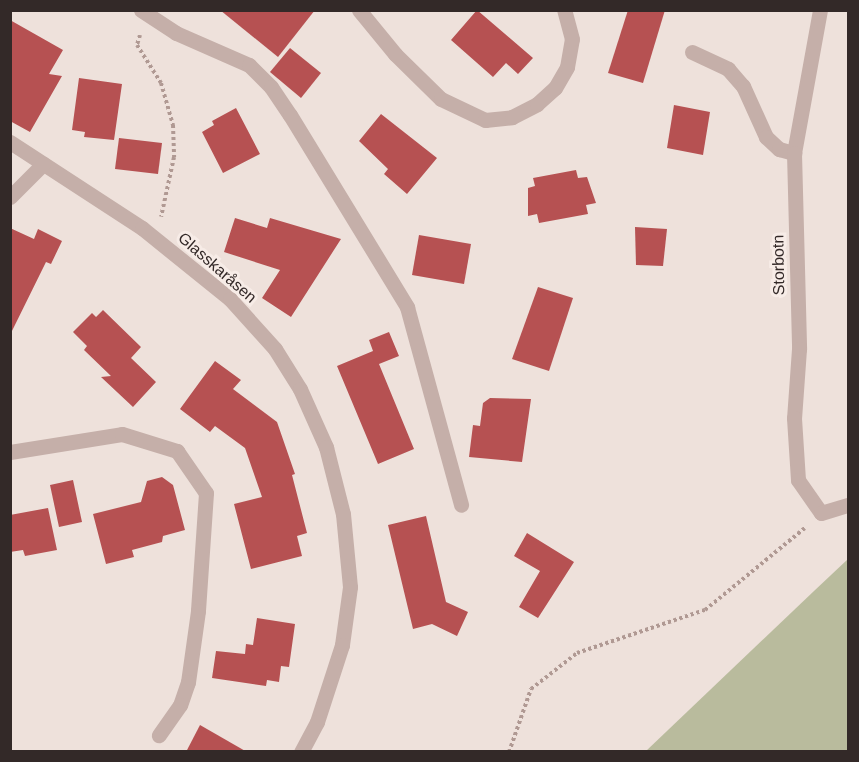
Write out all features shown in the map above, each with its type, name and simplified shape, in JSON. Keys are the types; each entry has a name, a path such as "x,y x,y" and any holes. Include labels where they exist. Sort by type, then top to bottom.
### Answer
{"street":[{"path":"359,10 395,54 441,99 485,120 512,117 537,104 555,88 567,67 572,39 564,10"},
{"name":"Storbotn","path":"820,10 794,153 798,480 821,513"},
{"path":"145,14 249,65 271,87 290,115 407,307 461,505"},
{"path":"692,52 728,69 743,86 766,137 779,149 794,153"},
{"name":"Glasskaråsen","path":"10,142 153,238 230,299 275,349 300,389 326,447 343,514 350,587 342,645 317,722 301,752"},
{"path":"10,197 43,164"},
{"path":"10,452 122,434 177,451 206,493 198,611 188,682 180,705 159,735"},
{"path":"821,513 849,505"}],"path":[{"path":"145,14 137,45 161,83 173,125 174,157 165,205 153,238"},
{"path":"509,752 531,689 577,653 705,610 821,513"}],"green space":[{"path":"848,559 848,751 646,751 814,591"}],"building":[{"path":"220,10 315,10 278,57"},
{"path":"477,10 533,58 518,74 506,63 493,77 451,40"},
{"path":"628,10 665,10 643,83 608,73"},
{"path":"10,20 63,50 49,74 62,76 30,132 10,121"},
{"path":"290,48 321,73 301,98 270,72"},
{"path":"79,78 122,84 114,140 84,137 85,132 72,130"},
{"path":"674,105 710,112 703,155 667,148"},
{"path":"236,108 260,154 223,173 202,132 214,125 212,121"},
{"path":"381,114 437,158 407,194 384,174 388,169 359,141"},
{"path":"119,138 162,143 158,174 115,169"},
{"path":"576,170 578,178 587,177 596,203 586,205 588,214 539,223 537,214 528,216 528,188 535,186 533,178"},
{"path":"235,218 267,228 270,218 341,239 291,317 262,298 280,270 224,252"},
{"path":"635,227 667,229 663,266 636,265"},
{"path":"10,228 34,239 38,229 62,241 51,264 46,262 10,335"},
{"path":"419,235 471,244 464,284 412,275"},
{"path":"538,287 573,298 549,371 512,359"},
{"path":"103,310 141,347 131,358 156,382 133,407 101,377 111,376 84,350 87,346 73,332 92,313 96,317"},
{"path":"389,332 399,356 379,364 414,449 378,464 337,366 373,351 369,340"},
{"path":"215,361 241,380 233,389 277,422 295,474 292,475 307,533 297,536 302,556 251,569 234,504 262,497 245,448 215,426 210,432 180,409"},
{"path":"490,398 531,399 522,462 469,457 473,425 480,426 483,403"},
{"path":"162,477 173,485 185,530 163,536 162,542 132,550 134,557 106,564 93,514 141,502 147,481"},
{"path":"73,480 82,522 59,527 50,485"},
{"path":"48,508 57,550 25,556 23,550 10,552 10,515"},
{"path":"426,516 446,602 468,612 457,636 432,624 413,629 388,525"},
{"path":"527,533 574,562 538,618 519,607 540,571 514,556"},
{"path":"257,618 295,624 289,667 281,666 279,682 267,680 266,686 212,678 216,651 245,654 246,644 253,645"},
{"path":"200,725 247,752 186,752"}]}
